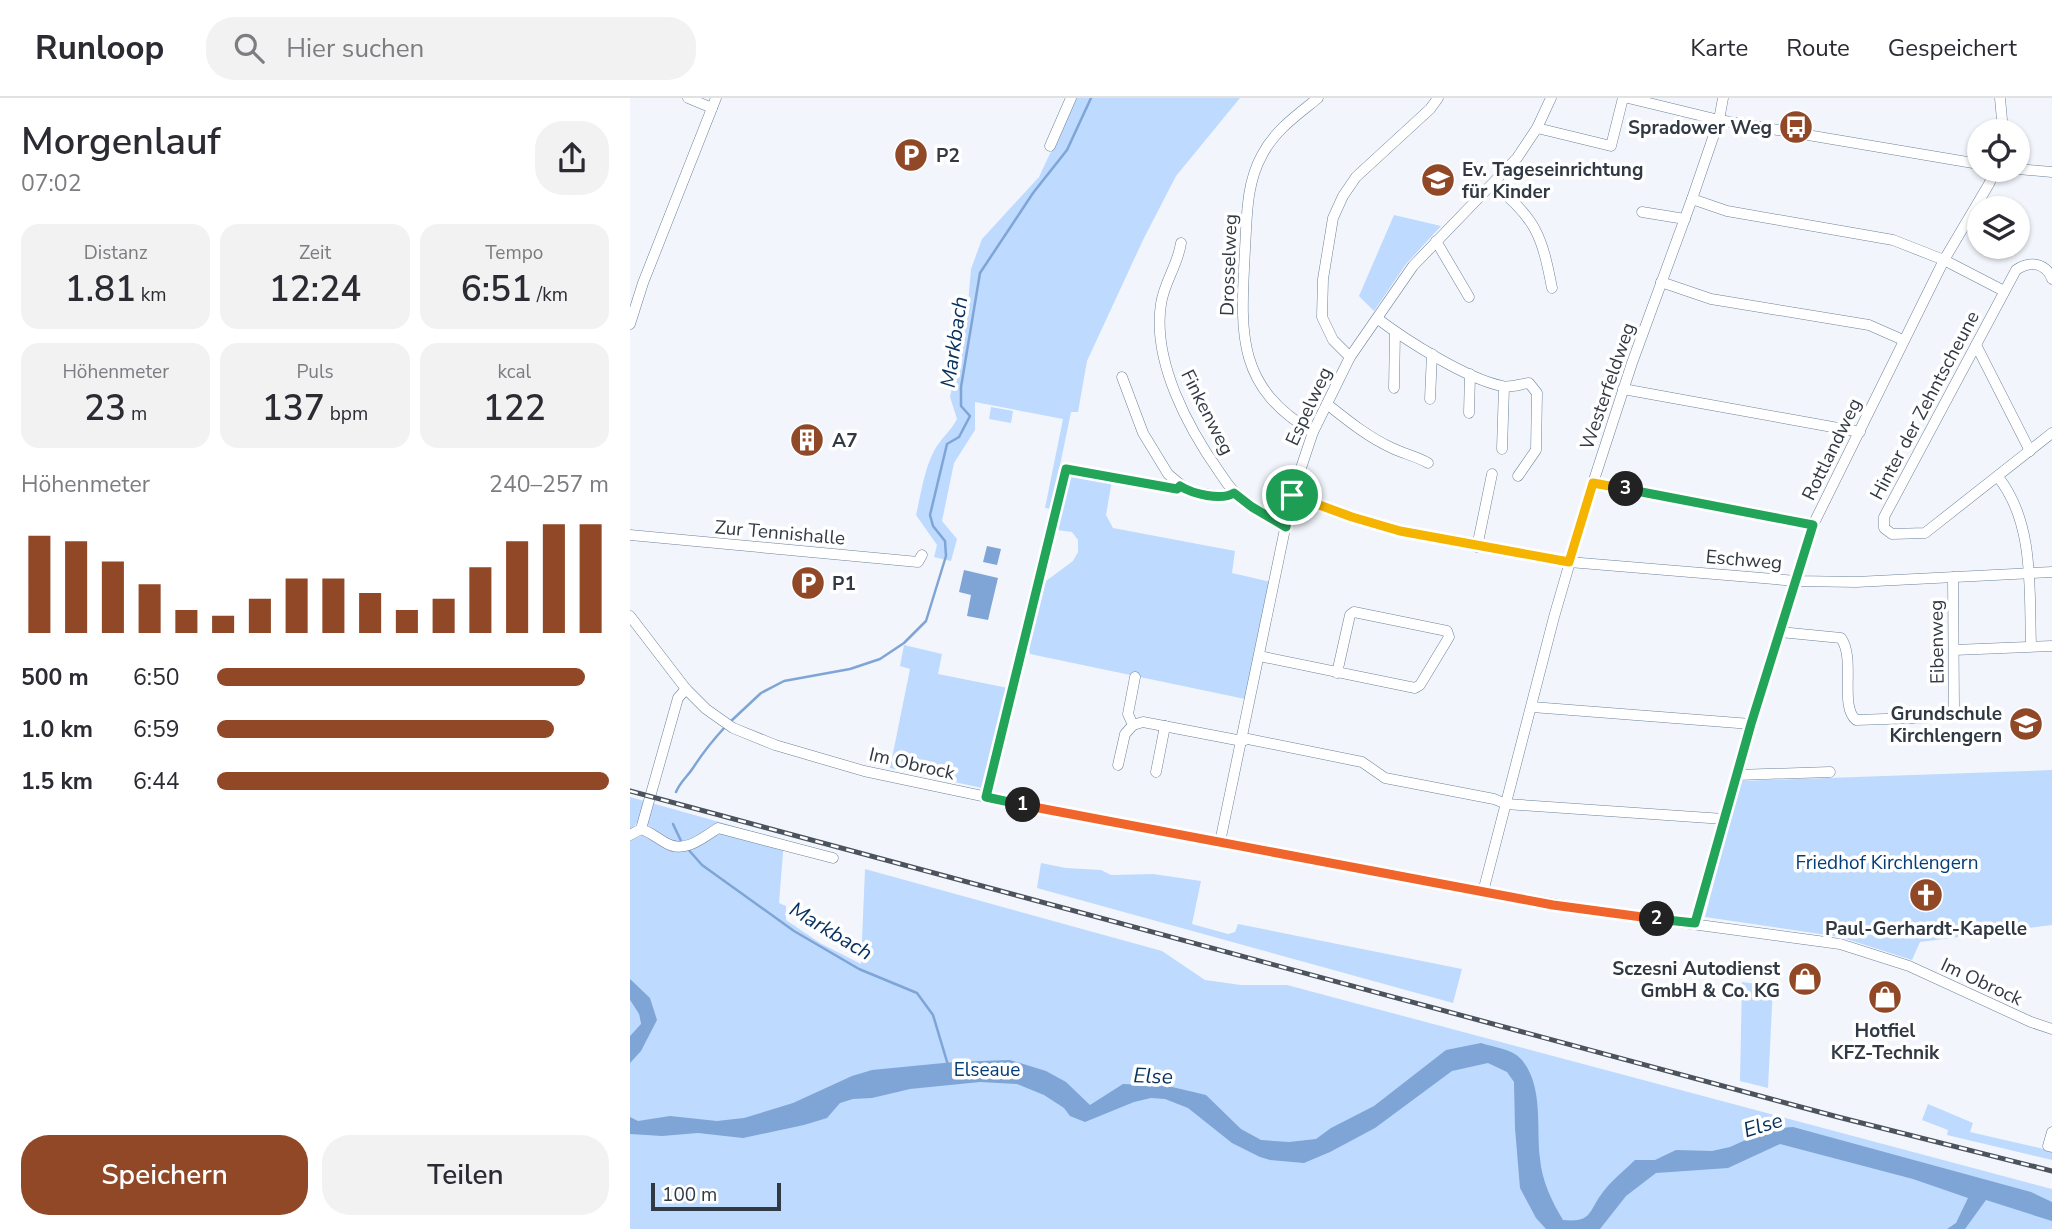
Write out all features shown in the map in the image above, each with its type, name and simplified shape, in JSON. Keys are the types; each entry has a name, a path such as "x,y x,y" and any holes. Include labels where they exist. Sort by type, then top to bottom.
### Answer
{"street":[{"path":"630,324 643,283 714,103 688,98"},
{"path":"1050,146 1071,98"},
{"name":"Drosselweg","path":"1314,432 1295,421 1270,399 1259,382 1245,344 1243,292 1247,209 1255,170 1276,133 1318,98"},
{"path":"1350,357 1333,340 1322,317 1323,279 1333,218 1343,195 1356,177 1430,109 1438,98"},
{"name":"Espelweg","path":"1220,842 1292,495 1326,404 1350,357 1413,266 1517,158 1551,98"},
{"path":"1536,128 1611,146 1626,98 1718,120 1967,162"},
{"name":"Westerfeldweg","path":"1483,892 1569,562 1623,389 1692,199 1723,98"},
{"path":"2000,98 2002,119"},
{"path":"2030,170 2052,172"},
{"name":"Rottlandweg","path":"1695,923 1751,724 1813,525 1944,260 1990,182"},
{"path":"1493,184 1530,218 1544,248 1552,288"},
{"path":"1692,199 1727,211 1893,240 1944,260 2004,291"},
{"path":"1642,212 1685,219"},
{"path":"1436,241 1469,297"},
{"name":"Finkenweg","path":"1181,243 1179,258 1168,277 1161,302 1163,358 1170,379 1193,429 1234,493 1286,527"},
{"name":"Hinter der Zehntscheune","path":"2052,279 2046,267 2025,265 2016,270 1884,517 1884,528 1892,534 1925,533 2052,433"},
{"path":"1661,282 1711,299 1869,325 1903,340"},
{"path":"1378,319 1395,332 1470,374 1504,387 1529,383 1537,393 1536,450 1518,476"},
{"path":"1394,388 1395,332"},
{"path":"1976,345 2030,451"},
{"path":"1430,399 1432,354"},
{"path":"1469,414 1470,374"},
{"path":"1122,377 1136,417 1153,453 1168,474 1188,491 1224,497 1234,493"},
{"path":"1502,449 1504,387"},
{"path":"1623,389 1860,432"},
{"path":"1326,404 1366,434 1393,449 1415,455 1429,463"},
{"path":"986,797 1066,469 1177,489 1180,486"},
{"path":"1476,547 1492,474"},
{"path":"1998,477 2017,508 2029,573 2031,646"},
{"path":"1593,483 1813,525"},
{"name":"Eschweg","path":"1292,495 1400,531 1569,562 1797,581 1856,582 2052,572"},
{"name":"Zur Tennishalle","path":"630,535 918,562 922,555"},
{"name":"Eibenweg","path":"1780,632 1841,638 1847,651 1850,711 1856,720 1933,719 1951,715 1954,708 1952,577"},
{"path":"1259,656 1337,673 1415,688 1420,685 1449,637 1447,631 1354,612 1350,615 1337,673"},
{"name":"Im Obrock","path":"630,616 686,689 721,721 775,745 864,771 986,797 1483,892 1610,913 1818,940 1865,951 1909,966 2052,1029"},
{"path":"1954,650 2052,646"},
{"path":"1133,725 1128,714 1135,677"},
{"path":"630,835 641,829 678,698 686,689"},
{"path":"1532,707 1751,724"},
{"path":"1118,765 1125,734 1133,725 1143,722 1242,741 1248,739 1362,762 1385,778 1494,799 1506,804 1724,819"},
{"path":"1156,772 1165,726"},
{"path":"1737,775 1830,772"},
{"path":"641,829 671,846 678,847 692,845 718,828 834,858"},
{"path":"2052,1132 2048,1146 2052,1147"}],"green space":[{"path":"1076,98 1240,98 1176,176 1087,361 1078,412 1071,412 1051,509 1045,508 1063,419 975,402 975,430 954,463 942,521 957,539 951,561 934,557 937,545 916,515 931,458 957,419 950,397 967,316 971,269 982,239 1039,177"},
{"path":"1394,215 1441,226 1406,264 1374,311 1359,296"},
{"path":"991,407 1013,411 1011,423 989,419"},
{"path":"1072,473 1112,480 1106,515 1113,528 1235,551 1232,573 1271,582 1245,699 1030,654 1046,581 1073,561 1078,552 1078,540 1072,532 1057,530"},
{"path":"904,645 942,654 938,674 1008,688 988,778 982,788 890,768 910,669 900,666"},
{"name":"Friedhof Kirchlengern","path":"2052,770 2052,925 1920,942 1912,960 1840,937 1705,917 1740,781"},
{"name":"Elseaue","path":"630,797 784,840 779,903 786,906 786,920 820,943 861,964 865,869 1162,951 1205,980 1241,985 1287,985 2052,1189 2052,1229 630,1229 630,1050 648,1020 630,993 630,841 653,830 638,822 630,830"},
{"path":"1041,863 1101,870 1111,875 1153,874 1201,881 1192,924 1228,934 1235,932 1238,924 1462,969 1453,1003 1037,888"},
{"path":"1742,982 1773,986 1768,1088 1740,1081"},
{"path":"630,1000 639,1014 641,1025 630,1036"},
{"path":"1928,1104 1973,1123 1970,1132 2052,1151 2052,1160 1947,1135 1948,1130 1922,1120"}],"shaded area":[{"path":"987,546 1001,549 997,565 983,562"},
{"path":"964,570 998,578 988,620 967,616 971,595 959,592"},
{"path":"630,979 650,998 657,1020 641,1051 630,1063 630,1036 641,1024 639,1014 630,1000"},
{"path":"1481,1043 1513,1053 1528,1069 1538,1107 1541,1167 1551,1199 1563,1220 1580,1220 1589,1214 1607,1188 1635,1160 1655,1160 1676,1150 1712,1151 1730,1147 1770,1129 1793,1127 2031,1192 2052,1202 2052,1221 1986,1200 1965,1229 1947,1229 1956,1223 1968,1198 1913,1179 1780,1144 1728,1168 1656,1173 1626,1196 1600,1229 1546,1229 1536,1218 1520,1188 1514,1082 1507,1072 1488,1063 1452,1071 1375,1128 1304,1163 1260,1157 1232,1143 1188,1108 1165,1099 1151,1098 1134,1102 1085,1122 1070,1116 1064,1108 1044,1095 1017,1084 980,1082 910,1089 872,1098 853,1099 840,1103 827,1118 743,1138 698,1133 662,1136 630,1134 630,1117 638,1121 670,1116 717,1121 744,1118 793,1103 852,1076 872,1070 1010,1060 1046,1071 1066,1082 1090,1105 1123,1084 1168,1086 1206,1095 1241,1129 1261,1140 1289,1142 1316,1139 1331,1128 1374,1106 1446,1050"}],"waterway":[{"name":"Markbach","path":"730,722 761,693 784,681 850,669 880,659 904,643 926,621 946,556 945,541 933,526 930,515 947,444 959,437 970,416 961,406 961,387 980,273 1033,193 1067,150 1091,98"},
{"name":"Markbach","path":"676,792 725,727"},
{"name":"Markbach","path":"673,824 682,843"},
{"name":"Markbach","path":"687,848 702,865 794,931 859,969 917,993 933,1015 948,1065"}],"railway":[{"path":"630,791 1838,1117 2052,1171"}],"place":[{"name":"Spradower Weg","path":"1796,127"},
{"name":"P2","path":"911,155"},
{"name":"Ev. Tageseinrichtung für Kinder","path":"1438,180"},
{"name":"A7","path":"807,440"},
{"name":"P1","path":"808,583"},
{"name":"Grundschule Kirchlengern","path":"2026,724"},
{"name":"Paul-Gerhardt-Kapelle","path":"1926,895"},
{"name":"Sczesni Autodienst GmbH & Co. KG","path":"1805,979"},
{"name":"Hotfiel KFZ-Technik","path":"1885,997"}],"route":[{"path":"1066,469 1177,489 1180,486 1188,491 1224,497 1234,493 1286,527 1292,495 1400,531 1569,562 1593,483 1813,525 1751,724 1695,923 1553,905 986,797 1066,469"}],"water label":[{"name":"Else","path":"1153,1076"},
{"name":"Else","path":"1763,1125"}]}
